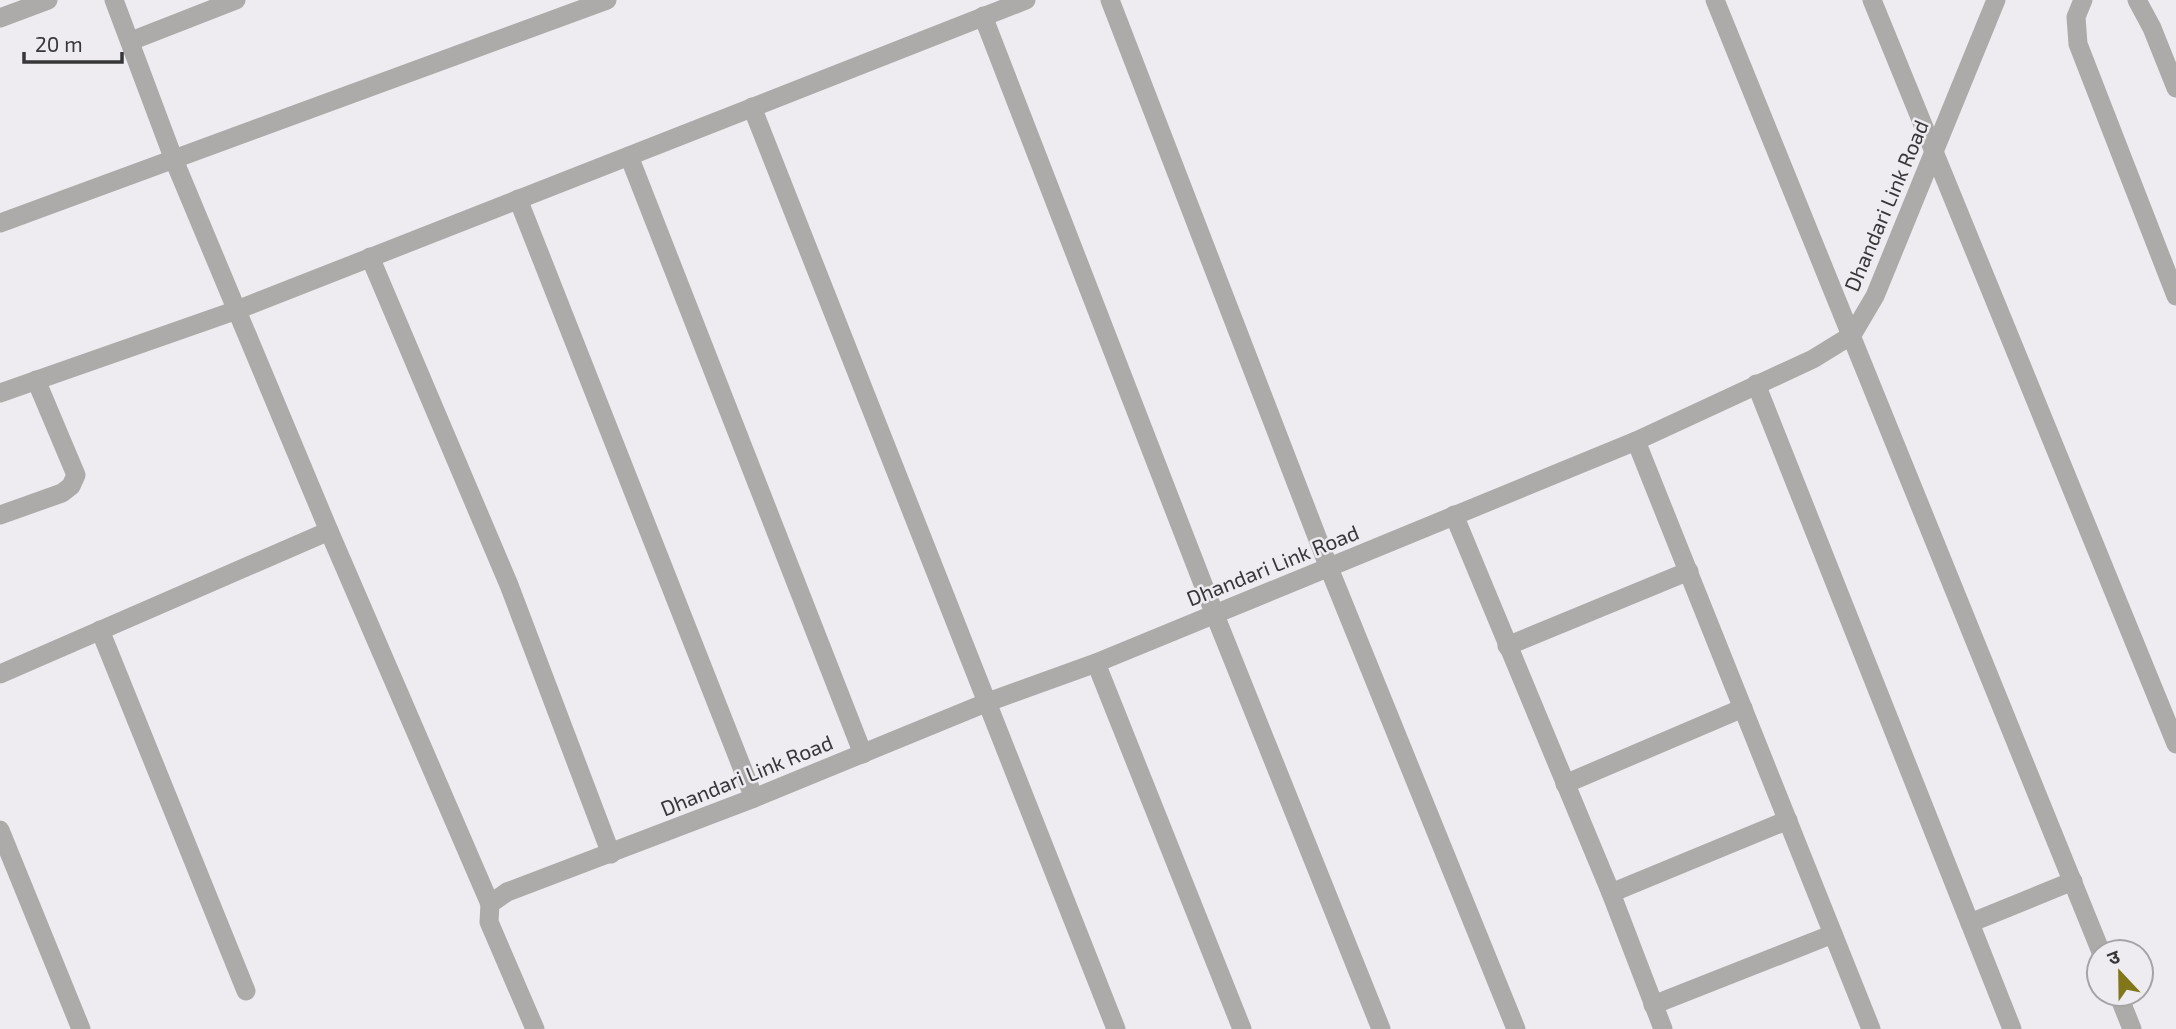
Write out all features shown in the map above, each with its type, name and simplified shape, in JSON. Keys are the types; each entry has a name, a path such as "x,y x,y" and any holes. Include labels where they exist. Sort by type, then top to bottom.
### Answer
{"street":[{"path":"0,18 48,0"},
{"path":"114,0 174,160 490,904 489,922 535,1029"},
{"path":"131,41 236,0"},
{"path":"0,223 607,0"},
{"path":"0,393 237,310 1026,0"},
{"path":"1110,0 1329,568 1516,1029"},
{"path":"1715,0 2095,938"},
{"path":"1872,0 2176,744"},
{"name":"Dhandari Link Road","path":"490,904 507,892 611,854 988,702 1096,663 1215,615 1636,440 1813,359 1852,335 1875,296 1996,0"},
{"path":"2083,0 2076,17 2078,44 2176,296"},
{"path":"2137,0 2152,28 2176,88"},
{"path":"983,16 1215,615 1381,1029"},
{"path":"752,107 1116,1029"},
{"path":"629,156 863,754"},
{"path":"519,199 754,798"},
{"path":"370,257 509,584 611,854"},
{"path":"0,516 62,493 71,486 76,475 36,380"},
{"path":"1756,384 2012,1029"},
{"path":"1636,440 1871,1029"},
{"path":"1454,515 1611,892 1663,1029"},
{"path":"0,674 330,531"},
{"path":"1507,646 1689,572"},
{"path":"100,631 246,991"},
{"path":"1096,663 1242,1029"},
{"path":"1565,784 1743,708"},
{"path":"1611,892 1788,820"},
{"path":"0,830 80,1029"},
{"path":"1969,923 2073,881"},
{"path":"1653,1005 1833,934"},
{"path":"2124,1008 2132,1029"}]}
